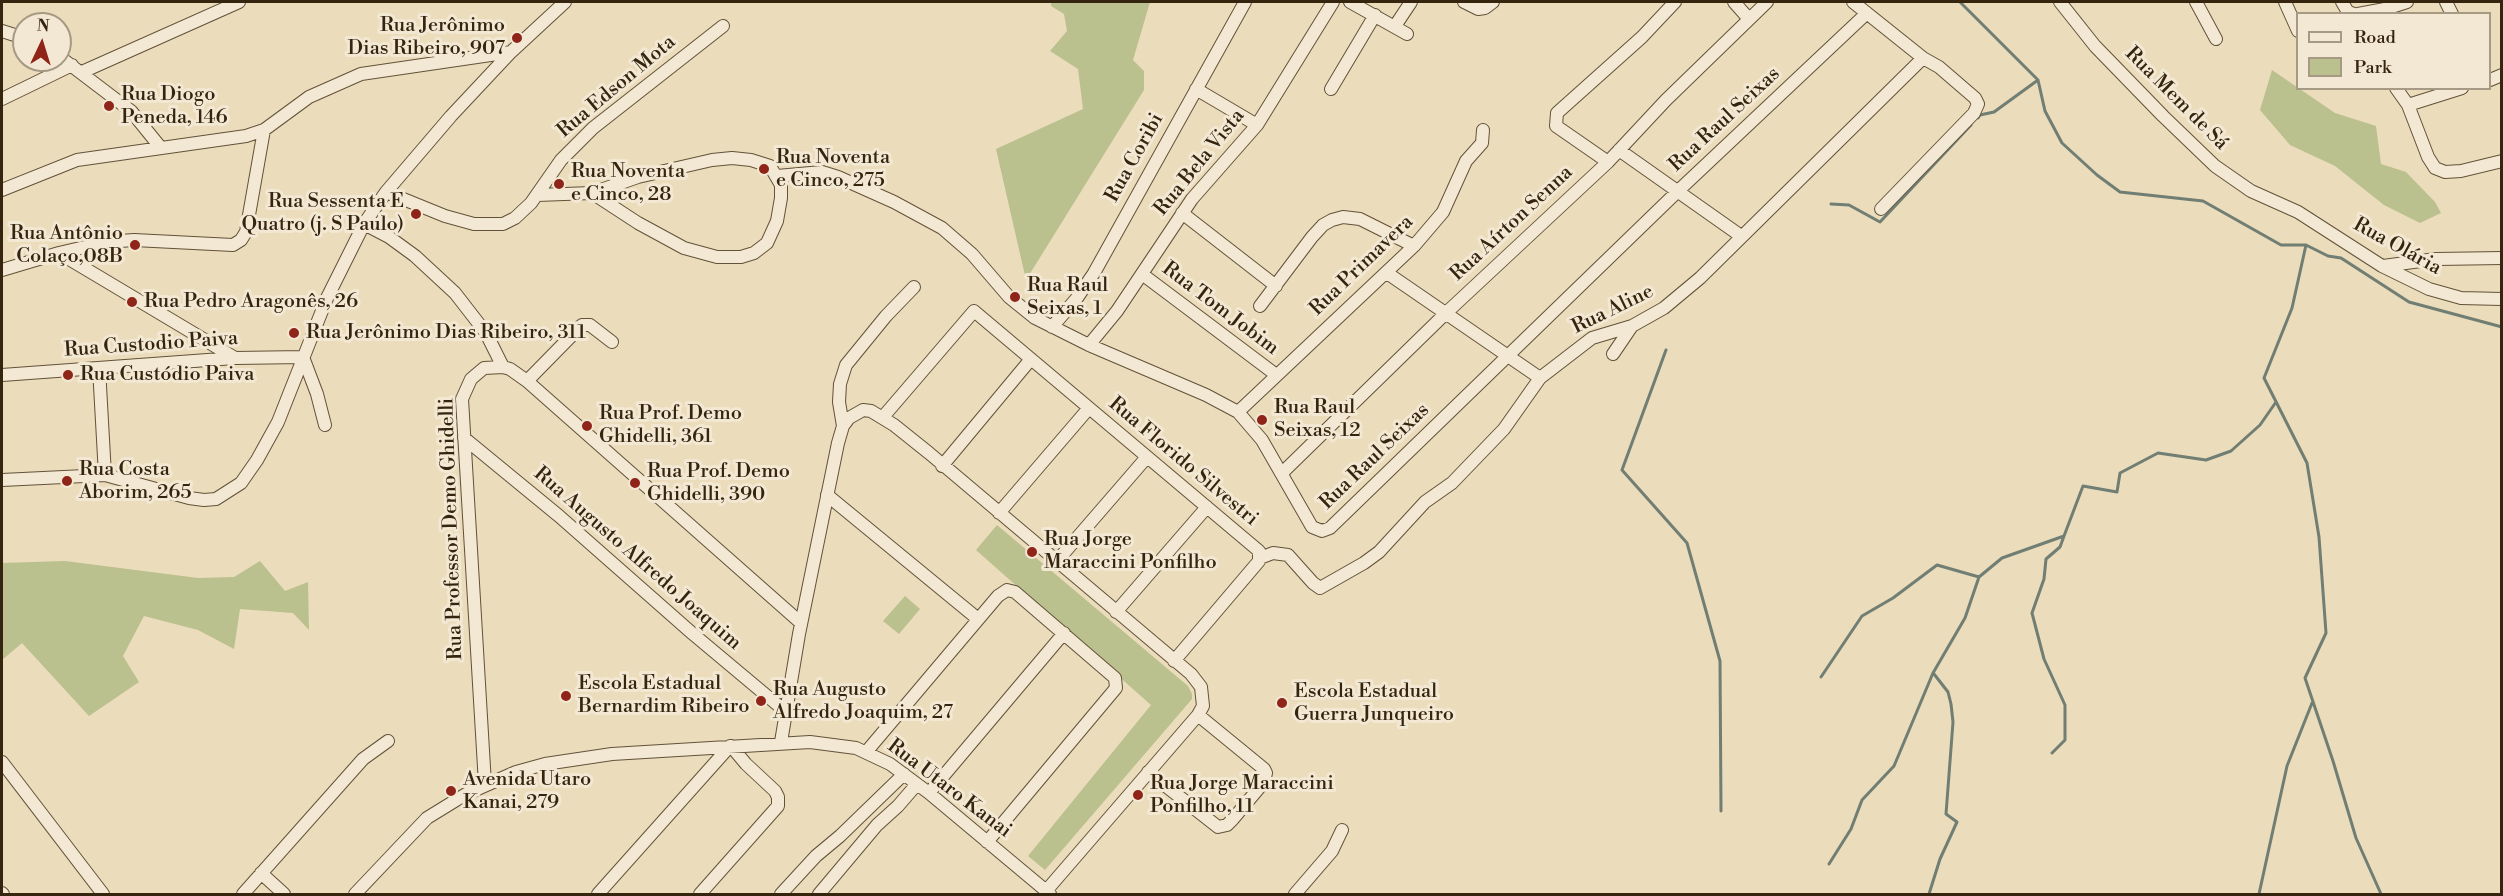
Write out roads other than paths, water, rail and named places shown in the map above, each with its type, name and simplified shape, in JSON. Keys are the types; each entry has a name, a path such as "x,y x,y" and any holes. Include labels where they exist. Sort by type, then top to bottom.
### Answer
{"street":[{"path":"2,99 238,2"},
{"path":"2,480 105,475 189,498 216,499 241,483 271,435 327,298 364,224 386,192 451,116 511,52 565,2"},
{"name":"Rua Coribi","path":"1052,327 1077,298 1094,273 1245,2"},
{"name":"Rua Bela Vista","path":"1089,345 1142,274 1182,213 1257,125 1333,2"},
{"path":"1350,2 1407,34"},
{"path":"1395,26 1411,2"},
{"path":"1464,2 1478,9 1485,8 1492,2"},
{"path":"1608,162 1556,126 1557,113 1642,37 1675,2"},
{"path":"1734,2 1749,18"},
{"name":"Rua Aírton Senna","path":"1282,473 1446,313 1608,162 1666,100 1767,2"},
{"path":"1853,2 1923,58 1939,67 1975,98 1978,104 1974,113 1881,209"},
{"name":"Rua Mem de Sá","path":"2060,2 2095,46 2215,166 2251,191 2282,205"},
{"path":"2196,2 2216,39"},
{"path":"2285,2 2296,27"},
{"path":"2384,11 2407,2"},
{"name":"Rua Raul Seixas","path":"777,176 822,172 894,202 942,228 972,254 1018,305 1052,327 1206,395 1238,412 1262,440 1312,527 1318,531 1326,531 1678,191 1867,13"},
{"path":"1331,88 1375,15"},
{"name":"Rua Edson Mota","path":"386,192 445,216 482,224 503,224 515,218 537,195 561,160 593,128 723,26"},
{"path":"2,190 76,160 246,136 264,130 309,97 361,74 511,52"},
{"name":"Rua Aline","path":"1260,558 1273,553 1288,555 1320,588 1379,552 1425,502 1452,483 1504,429 1540,378 1592,338 1632,326 1664,308 1700,278 1923,58"},
{"path":"72,65 131,111 161,148"},
{"path":"1196,88 1257,125"},
{"path":"2397,90 2408,105 2428,157 2435,168 2445,172 2461,171 2502,161"},
{"path":"2408,105 2456,90"},
{"path":"2,270 105,242 134,240 233,245 241,240 246,232 264,130"},
{"name":"Rua Primavera","path":"1238,412 1275,374 1414,246 1443,212 1466,161 1482,143 1483,130"},
{"path":"1619,150 1741,236"},
{"path":"537,195 592,193 638,177 722,159 752,160 770,166 781,185 777,222 767,243 754,253 741,257 717,257 684,248 638,223 592,193"},
{"name":"Rua Olária","path":"2282,205 2382,266 2440,292 2461,298 2502,299"},
{"path":"1182,213 1276,286"},
{"path":"1260,306 1312,237 1323,225 1332,220 1343,217 1360,219 1414,246"},
{"path":"364,224 389,237 415,256 455,293 486,333 503,367 527,381 801,622"},
{"path":"58,253 236,358"},
{"path":"2382,266 2470,257 2502,258"},
{"path":"1387,273 1540,378"},
{"name":"Rua Tom Jobim","path":"1142,274 1275,374"},
{"path":"781,742 801,622 843,426 839,402 840,384 846,365 886,316 914,287"},
{"name":"Rua Florido Silvestri","path":"884,417 970,308 1207,507 1259,551 1260,558 1174,661"},
{"path":"527,381 582,325 590,325 612,342"},
{"path":"1613,354 1632,326"},
{"path":"303,357 326,425"},
{"name":"Rua Custodio Paiva","path":"2,375 236,358 303,357"},
{"path":"942,466 1031,359"},
{"name":"Rua Professor Demo Ghidelli","path":"485,784 462,399 471,379 484,368 503,367"},
{"path":"99,368 105,475"},
{"path":"999,513 1089,408"},
{"path":"843,426 849,418 864,410 884,417 1057,561 1202,687 1203,706 1198,715 1048,893"},
{"name":"Rua Augusto Alfredo Joaquim","path":"464,438 559,516 693,634 785,711"},
{"path":"1057,561 1147,457"},
{"path":"827,495 978,619"},
{"path":"1116,612 1207,507"},
{"path":"867,752 978,619 999,596 1011,590 1115,678 1116,688 987,842"},
{"path":"929,793 1064,633"},
{"path":"1148,772 1218,826 1227,825 1264,782 1266,773 1198,715"},
{"path":"243,894 363,759 388,741"},
{"name":"Rua Utaro Kanai","path":"355,894 427,818 485,784 535,766 575,759 781,742 829,743 867,752 904,774 929,793 1048,893"},
{"path":"598,894 730,746 775,792 778,797 778,806 700,894"},
{"path":"2,762 103,894"},
{"path":"781,894 816,856 904,774"},
{"path":"819,894 877,825 917,784"},
{"path":"1295,894 1332,851 1342,830"},
{"path":"261,873 284,894"}],"waterway":[{"path":"1960,2 2038,80 2045,111 2062,143 2097,175 2120,192 2203,201 2281,245 2306,245 2328,256 2341,258 2409,302 2502,327"},
{"path":"1978,118 1980,115 1994,112 2038,80"},
{"path":"1831,204 1849,205 1880,222 1971,125"},
{"path":"2306,245 2292,308 2264,378 2307,463 2319,537 2326,633 2305,678 2356,838 2381,894"},
{"path":"1666,350 1622,470 1687,543 1720,661 1721,811"},
{"path":"1829,864 1851,829 1862,800 1894,766 1933,673 1965,618 1979,577 2002,558 2064,536 2083,486 2117,492 2120,473 2158,453 2206,460 2231,451 2260,425 2276,402"},
{"path":"2052,753 2065,740 2065,705 2044,659 2032,613 2044,579 2046,559 2060,547 2064,536"},
{"path":"1821,677 1862,616 1893,598 1937,565 1979,577"},
{"path":"1929,894 1940,859 1957,822 1946,814 1953,722 1951,704 1948,692 1934,674"},
{"path":"2259,894 2287,766 2312,703"}],"place":[{"name":"Rua Jerônimo Dias Ribeiro, 907","path":"517,38"},
{"name":"Rua Diogo Peneda, 146","path":"109,106"},
{"name":"Rua Noventa e Cinco, 275","path":"764,169"},
{"name":"Rua Noventa e Cinco, 28","path":"559,184"},
{"name":"Rua Sessenta E Quatro (j. S Paulo)","path":"416,214"},
{"name":"Rua Antônio Colaço,08B","path":"135,245"},
{"name":"Rua Raul Seixas, 1","path":"1015,297"},
{"name":"Rua Pedro Aragonês, 26","path":"132,302"},
{"name":"Rua Jerônimo Dias Ribeiro, 311","path":"294,333"},
{"name":"Rua Custódio Paiva","path":"68,375"},
{"name":"Rua Raul Seixas, 12","path":"1262,420"},
{"name":"Rua Prof. Demo Ghidelli, 361","path":"587,426"},
{"name":"Rua Costa Aborim, 265","path":"67,481"},
{"name":"Rua Prof. Demo Ghidelli, 390","path":"635,483"},
{"name":"Rua Jorge Maraccini Ponfilho","path":"1032,552"},
{"name":"Escola Estadual Bernardim Ribeiro","path":"566,696"},
{"name":"Rua Augusto Alfredo Joaquim, 27","path":"761,701"},
{"name":"Escola Estadual Guerra Junqueiro","path":"1282,703"},
{"name":"Avenida Utaro Kanai, 279","path":"451,791"},
{"name":"Rua Jorge Maraccini Ponfilho, 11","path":"1138,795"}]}
